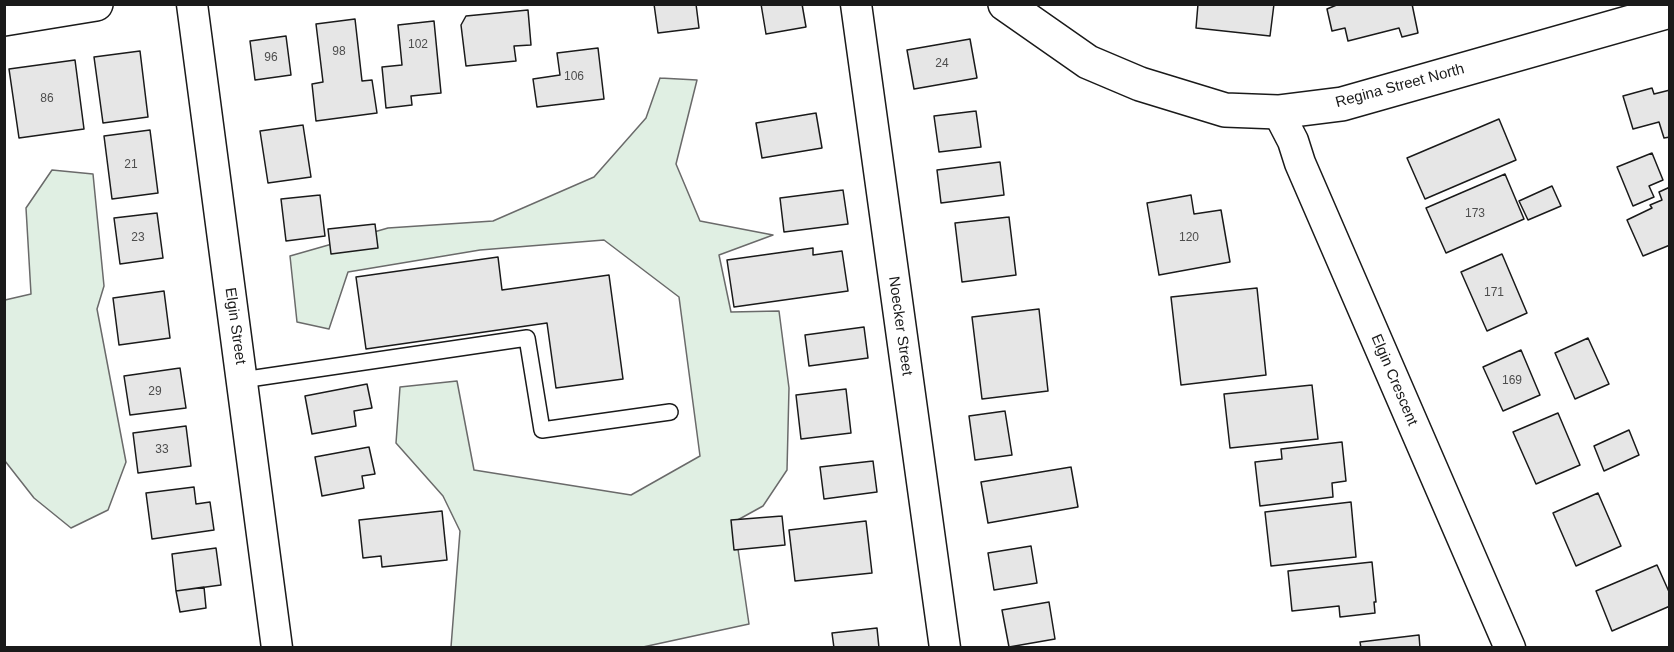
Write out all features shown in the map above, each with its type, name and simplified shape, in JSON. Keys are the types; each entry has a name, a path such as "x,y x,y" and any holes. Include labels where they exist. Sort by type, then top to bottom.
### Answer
{"street":[{"path":"4,20 96,4"},
{"name":"Elgin Street","path":"192,4 277,648"},
{"name":"Noecker Street","path":"856,4 945,648"},
{"name":"Regina Street North","path":"1005,4 1088,62 1140,84 1225,110 1278,112 1342,104 1670,11"},
{"name":"Elgin Crescent","path":"1278,112 1293,141 1300,163 1510,648"}],"lane":[{"path":"242,380 527,338 542,430 669,412"}],"green space":[{"path":"660,78 697,80 676,164 700,221 773,235 719,255 731,312 779,311 789,388 787,470 763,506 734,522 749,624 643,647 451,647 460,531 443,496 396,443 400,387 457,381 474,470 631,495 700,456 679,297 604,240 480,250 348,272 329,329 297,322 290,256 388,228 493,221 594,177 646,118"},
{"path":"52,170 93,174 104,286 97,309 126,462 108,510 71,528 34,498 5,461 5,300 31,294 26,208"}],"building":[{"path":"654,4 696,4 699,28 658,33"},
{"path":"761,4 802,4 806,27 766,34"},
{"path":"1198,4 1274,4 1270,36 1196,28"},
{"path":"1339,4 1412,4 1418,33 1402,37 1399,28 1348,41 1345,28 1332,31 1327,9"},
{"path":"528,10 531,45 514,46 516,61 466,66 461,25 466,16"},
{"path":"355,19 362,81 372,80 377,113 316,121 312,84 323,82 316,24"},
{"path":"434,21 441,93 411,96 412,105 386,108 382,67 402,65 398,25"},
{"path":"286,36 291,75 255,80 250,41"},
{"path":"970,39 977,78 914,89 907,50"},
{"path":"598,48 604,99 537,107 533,79 560,75 557,53"},
{"path":"140,51 148,117 103,123 94,57"},
{"path":"75,60 84,129 19,138 9,69"},
{"path":"1652,88 1654,94 1670,90 1670,137 1664,138 1659,122 1633,129 1623,96"},
{"path":"976,111 981,147 939,152 934,116"},
{"path":"816,113 822,148 762,158 756,123"},
{"path":"1499,119 1516,160 1425,199 1407,158"},
{"path":"303,125 311,177 268,183 260,131"},
{"path":"150,130 158,193 112,199 104,136"},
{"path":"1652,153 1663,180 1649,186 1654,197 1633,206 1617,167"},
{"path":"1000,162 1004,195 941,203 937,170"},
{"path":"1505,174 1524,219 1446,253 1426,208"},
{"path":"1552,186 1561,206 1528,220 1519,201"},
{"path":"1670,187 1670,245 1643,256 1627,220 1652,208 1650,205 1662,200 1659,192"},
{"path":"843,190 848,224 784,232 780,198"},
{"path":"320,195 325,236 286,241 281,199"},
{"path":"1191,195 1194,214 1221,210 1230,262 1159,275 1147,203"},
{"path":"157,213 163,258 120,264 114,218"},
{"path":"1009,217 1016,275 962,282 955,223"},
{"path":"375,224 378,248 331,254 328,229"},
{"path":"813,248 813,255 842,251 848,291 734,307 727,260"},
{"path":"1502,254 1527,313 1487,331 1461,272"},
{"path":"498,257 502,290 609,275 623,379 556,388 547,323 366,349 356,277"},
{"path":"1257,288 1266,375 1181,385 1171,297"},
{"path":"164,291 170,338 119,345 113,298"},
{"path":"1039,309 1048,391 982,399 972,317"},
{"path":"864,327 868,358 809,366 805,335"},
{"path":"1588,338 1609,384 1575,399 1555,353"},
{"path":"1521,350 1540,395 1503,411 1483,367"},
{"path":"180,368 186,408 130,415 124,376"},
{"path":"367,384 372,408 354,411 356,426 312,434 305,396"},
{"path":"1312,385 1318,439 1230,448 1224,394"},
{"path":"846,389 851,433 801,439 796,395"},
{"path":"1005,411 1012,455 975,460 969,416"},
{"path":"1558,413 1580,465 1536,484 1513,432"},
{"path":"186,426 191,466 138,473 133,433"},
{"path":"1629,430 1639,455 1604,471 1594,446"},
{"path":"1342,442 1346,481 1332,483 1333,497 1260,506 1255,462 1282,459 1281,449"},
{"path":"369,447 375,474 362,476 364,488 322,496 315,457"},
{"path":"873,461 877,492 824,499 820,467"},
{"path":"1071,467 1078,507 988,523 981,482"},
{"path":"194,487 196,504 210,502 214,530 152,539 146,493"},
{"path":"1598,493 1621,546 1576,566 1553,513"},
{"path":"1351,502 1356,557 1271,566 1265,512"},
{"path":"442,511 447,560 382,567 381,556 363,558 359,520"},
{"path":"782,516 785,545 734,550 731,520"},
{"path":"866,521 872,573 795,581 789,530"},
{"path":"1031,546 1037,583 994,590 988,553"},
{"path":"216,548 221,585 176,591 172,554"},
{"path":"1372,562 1375,613 1340,617 1339,606 1292,611 1288,571"},
{"path":"1657,565 1670,594 1670,606 1612,631 1596,591"},
{"path":"204,587 206,608 180,612 176,591"},
{"path":"1049,602 1055,639 1009,647 1002,610"},
{"path":"877,628 879,648 834,648 832,633"},
{"path":"1419,635 1420,648 1361,648 1360,642"}]}
